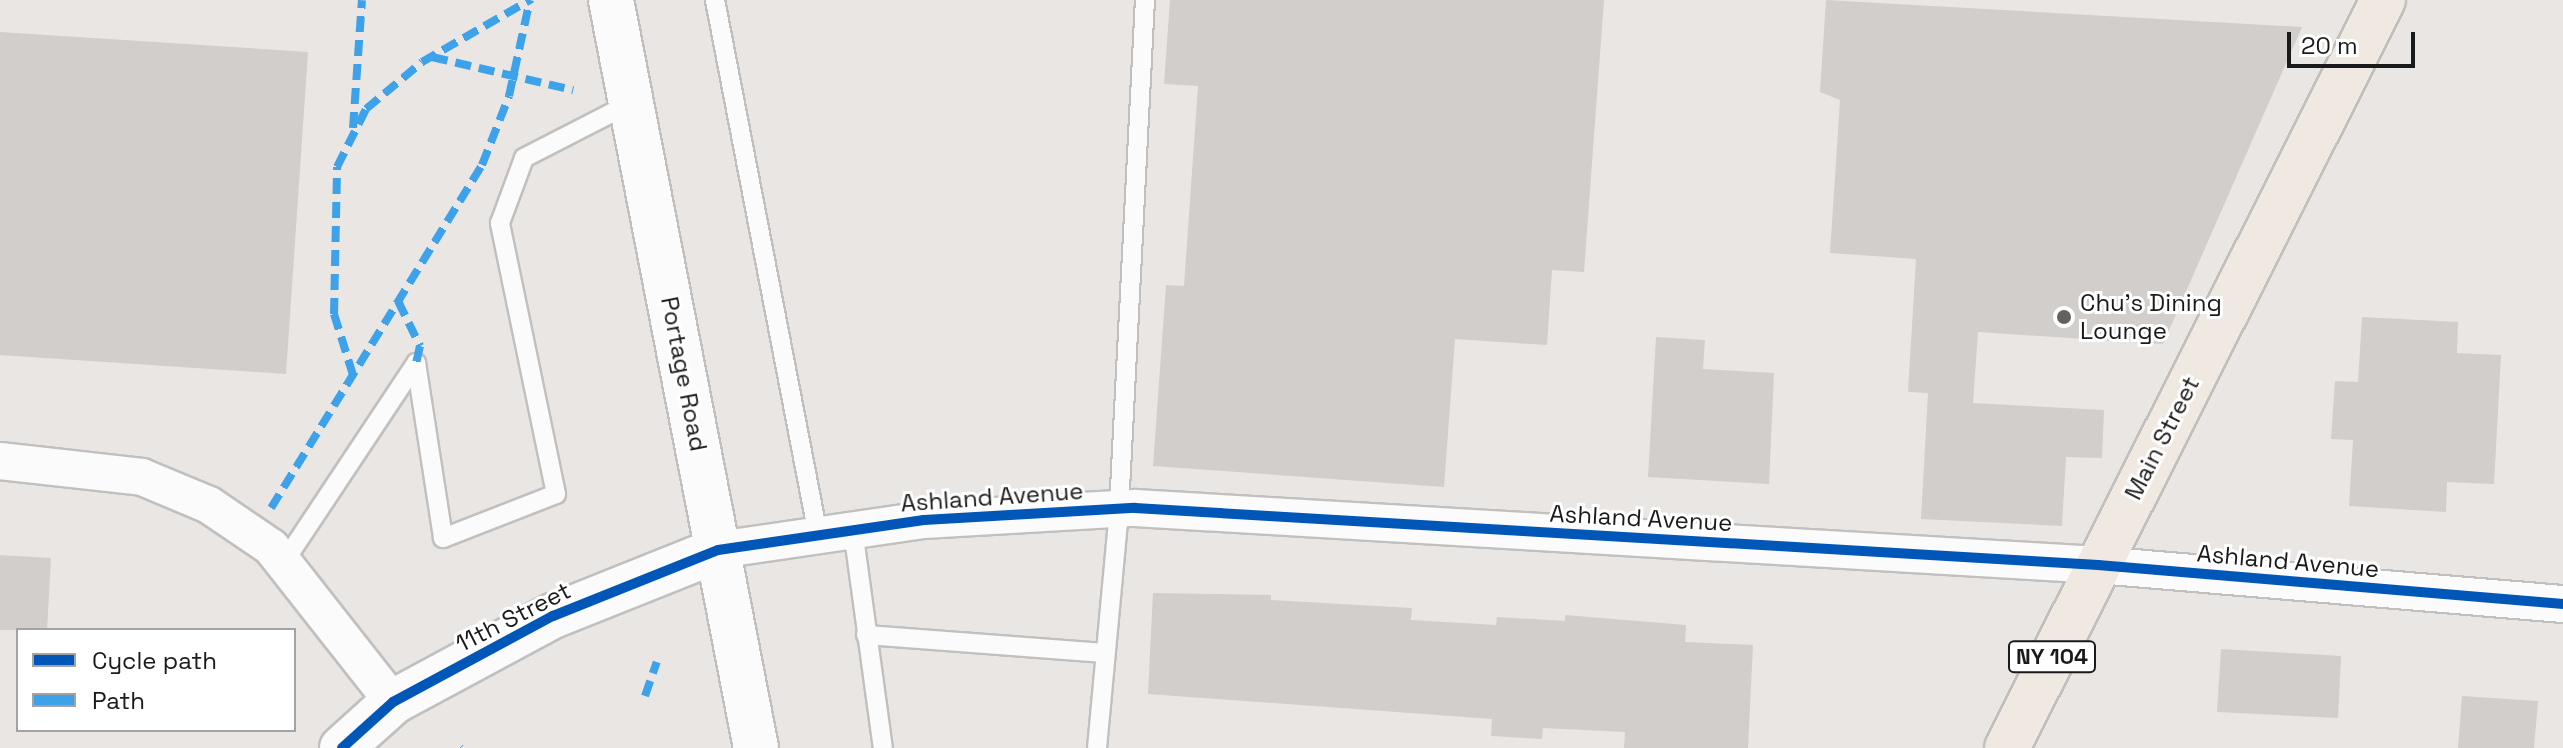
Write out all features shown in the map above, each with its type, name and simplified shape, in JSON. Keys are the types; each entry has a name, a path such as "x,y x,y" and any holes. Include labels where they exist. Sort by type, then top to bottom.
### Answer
{"main road":[{"name":"Main Street","path":"2007,748 2383,0"}],"street":[{"name":"Portage Road","path":"611,0 756,748"},
{"path":"0,461 142,477 209,505 284,562 393,702"},
{"name":"Ashland Avenue","path":"718,550 835,532 1119,509 2098,565 2563,604"},
{"name":"11th Street","path":"342,748 393,702 553,616 718,550"}],"lane":[{"path":"715,0 835,532 866,635 883,748"},
{"path":"1097,748 1119,509 1145,0"},
{"path":"284,562 416,363 443,538 556,494 500,223 524,158 631,103"},
{"path":"866,635 1105,653"}],"building":[{"path":"1170,0 1604,0 1584,272 1552,270 1547,345 1455,339 1444,487 1153,466 1166,285 1184,286 1198,86 1164,84"},
{"path":"1826,0 2302,27 2163,344 1978,332 1973,403 2104,410 2102,458 2066,457 2062,526 1921,519 1928,393 1908,392 1916,259 1830,253 1840,100 1820,92"},
{"path":"0,32 308,52 286,374 0,355"},
{"path":"2362,317 2458,322 2457,353 2501,355 2494,484 2447,482 2446,512 2349,506 2353,440 2331,439 2335,381 2358,382"},
{"path":"1656,337 1705,340 1703,369 1774,373 1769,484 1648,477"},
{"path":"0,555 51,558 47,628 0,630"},
{"path":"1153,593 1271,595 1271,600 1412,608 1411,620 1496,625 1497,617 1565,621 1565,615 1686,625 1685,642 1753,645 1748,748 1624,748 1625,732 1543,728 1542,739 1491,736 1492,719 1148,694"},
{"path":"2221,649 2341,656 2338,718 2217,712"},
{"path":"2462,696 2538,701 2534,748 2458,748"}],"marked path":[{"path":"353,128 362,0"},
{"path":"353,375 334,314 337,167 366,109 422,62 530,0"},
{"path":"271,508 482,165 509,96 530,0"},
{"path":"432,57 573,90"},
{"path":"398,301 420,346 416,363"},
{"path":"645,696 657,662"}],"cycle path":[{"path":"342,748 393,702 553,616 718,550 924,520 1135,508 2098,565 2563,604"}],"place":[{"name":"Chu's Dining Lounge","path":"2064,317"}]}
